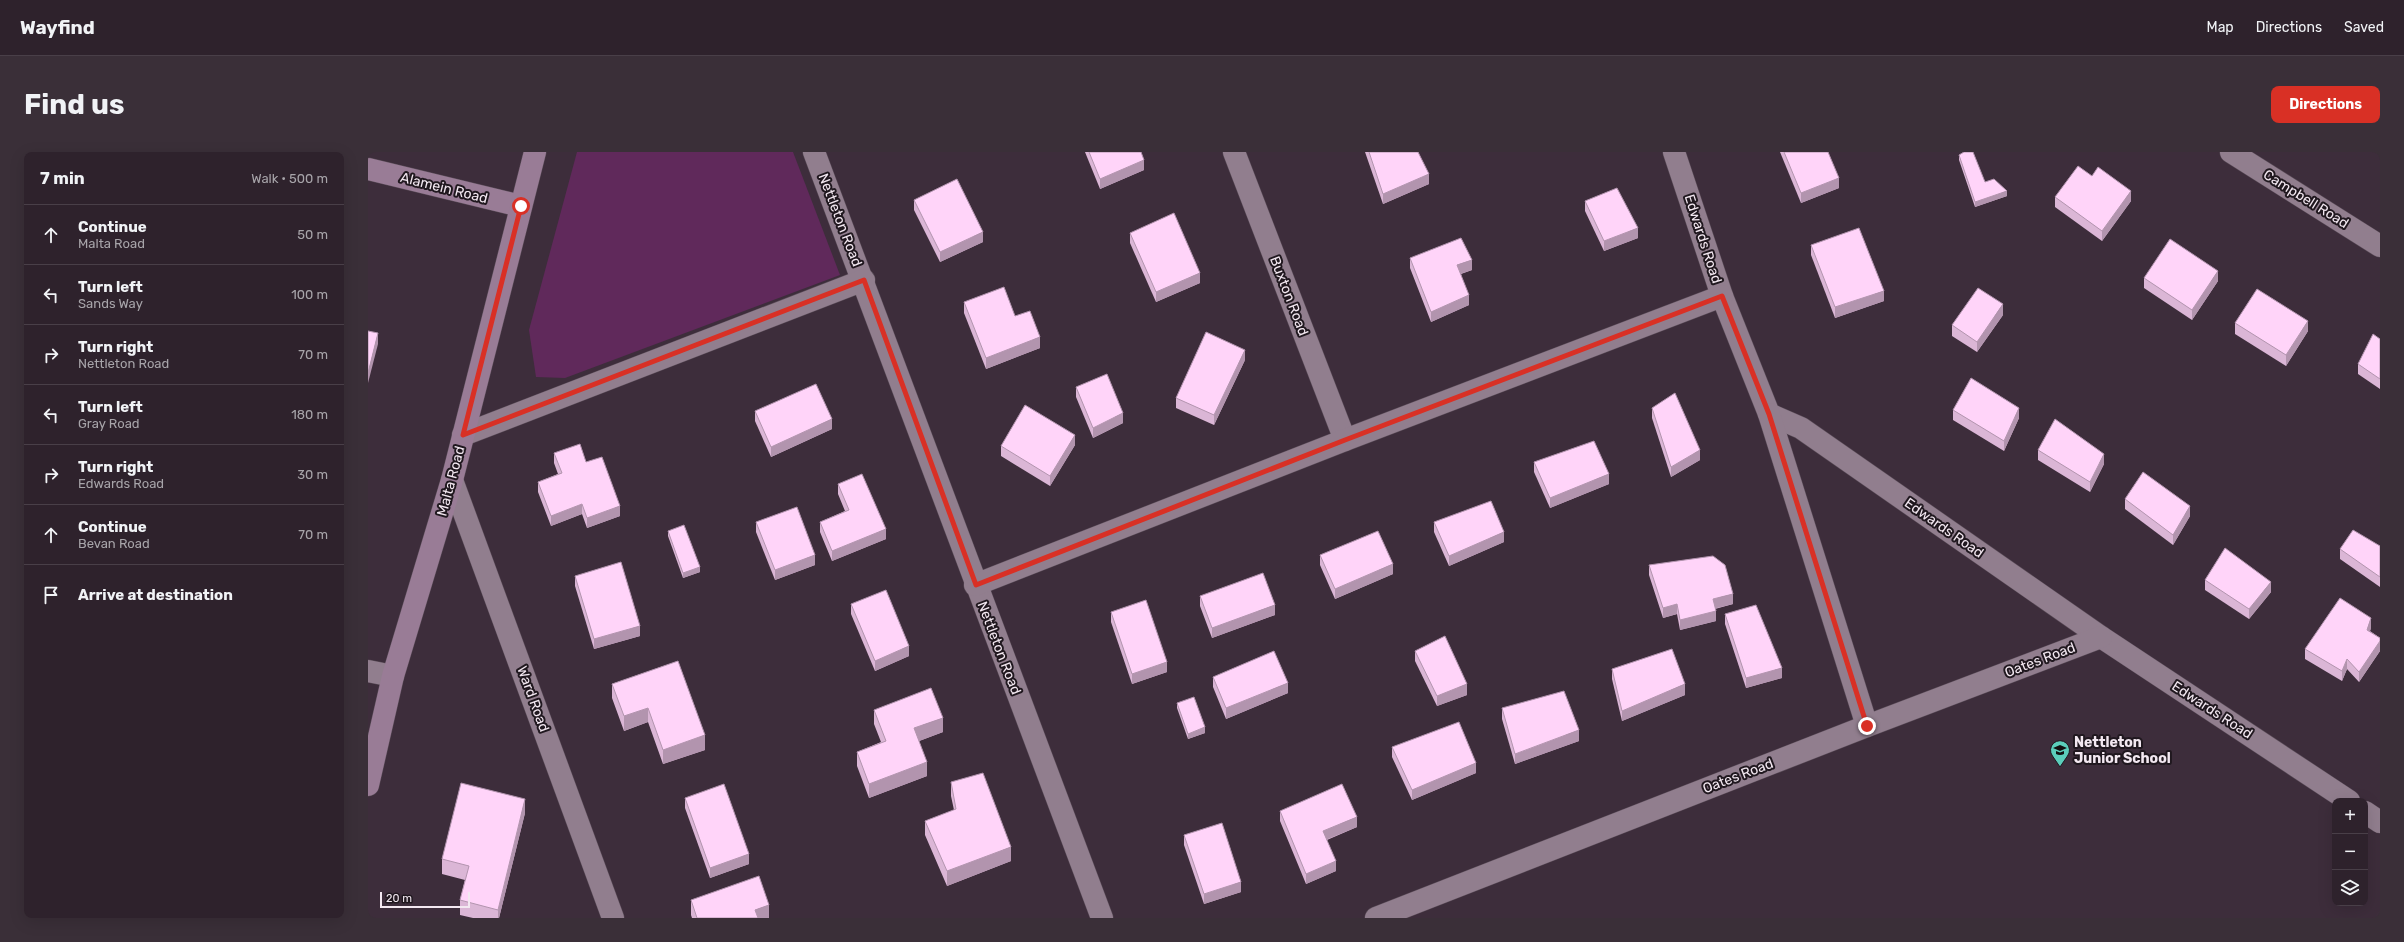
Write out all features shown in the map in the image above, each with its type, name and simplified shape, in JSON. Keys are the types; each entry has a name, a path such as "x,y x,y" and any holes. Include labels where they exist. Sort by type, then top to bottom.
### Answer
{"street":[{"name":"Malta Road","path":"368,786 393,676 452,480 535,152"},
{"name":"Nettleton Road","path":"814,152 864,280 976,585 1102,918"},
{"name":"Buxton Road","path":"1234,152 1345,440"},
{"name":"Edwards Road","path":"1674,152 1722,296 1769,414 1801,428 2101,637 2343,798"},
{"name":"Campbell Road","path":"2231,152 2380,246"},
{"name":"Alamein Road","path":"368,169 521,206"},
{"path":"463,435 864,280"},
{"path":"976,585 1345,440 1722,296"},
{"path":"1769,414 1867,726"},
{"name":"Ward Road","path":"452,480 613,918"},
{"name":"Oates Road","path":"1376,918 1867,726 2101,637"},
{"path":"368,671 393,676"}],"shaded area":[{"path":"577,152 793,152 840,275 565,378 536,377 529,330"}],"building":[{"path":"1089,152 1141,152 1144,160 1100,179"},
{"path":"1369,152 1418,152 1429,174 1383,194"},
{"path":"1784,152 1828,152 1839,178 1801,193"},
{"path":"1964,152 1973,152 1985,182 1994,179 2007,191 1975,202 1959,155"},
{"path":"2078,166 2092,176 2098,167 2131,191 2102,231 2055,197"},
{"path":"957,179 983,232 940,252 914,200"},
{"path":"1617,188 1638,228 1604,241 1585,201"},
{"path":"1174,213 1200,273 1156,292 1130,233"},
{"path":"1859,228 1884,291 1835,307 1811,245"},
{"path":"1461,238 1472,260 1457,265 1469,295 1431,312 1410,258"},
{"path":"2170,239 2218,271 2192,310 2144,278"},
{"path":"1004,287 1015,316 1030,311 1040,337 986,358 964,302"},
{"path":"1978,288 2003,304 1977,342 1952,325"},
{"path":"2257,289 2308,321 2286,355 2235,323"},
{"path":"368,331 378,333 368,373"},
{"path":"1206,332 1245,350 1214,415 1176,398"},
{"path":"2373,334 2380,339 2380,379 2358,364"},
{"path":"1107,374 1123,413 1093,428 1076,387"},
{"path":"1971,378 2019,408 2004,441 1953,410"},
{"path":"816,384 832,419 771,447 755,411"},
{"path":"1675,393 1700,450 1671,467 1652,408"},
{"path":"1025,405 1075,435 1050,476 1001,446"},
{"path":"2055,419 2104,454 2090,482 2038,450"},
{"path":"1594,441 1609,474 1550,498 1534,462"},
{"path":"580,444 586,462 602,457 620,506 587,518 582,504 551,516 538,482 562,473 554,453"},
{"path":"2143,472 2190,506 2173,535 2125,499"},
{"path":"862,474 886,529 832,551 820,522 849,510 838,484"},
{"path":"1491,501 1504,532 1449,556 1434,522"},
{"path":"797,507 815,555 775,570 756,522"},
{"path":"684,525 700,567 683,573 668,531"},
{"path":"2353,530 2380,546 2380,577 2340,549"},
{"path":"1378,531 1393,564 1335,589 1320,555"},
{"path":"2225,548 2271,582 2249,609 2205,580"},
{"path":"1713,556 1725,565 1733,594 1713,599 1716,611 1680,620 1677,604 1663,608 1649,565"},
{"path":"621,562 640,626 594,639 575,576"},
{"path":"1263,573 1275,605 1212,628 1200,596"},
{"path":"886,590 909,646 875,661 851,604"},
{"path":"2340,598 2371,618 2367,630 2380,638 2380,641 2359,672 2347,659 2342,671 2305,649"},
{"path":"1146,600 1167,662 1132,674 1111,612"},
{"path":"1756,605 1782,668 1746,678 1725,614"},
{"path":"1445,636 1467,684 1437,696 1415,651"},
{"path":"1672,649 1685,684 1622,711 1612,669"},
{"path":"1274,651 1288,683 1226,708 1213,677"},
{"path":"678,661 705,735 663,750 648,708 624,716 612,684"},
{"path":"931,688 943,718 914,728 927,762 869,784 857,752 886,741 874,710"},
{"path":"1564,691 1579,730 1515,754 1502,708"},
{"path":"1194,697 1205,727 1188,734 1177,703"},
{"path":"1459,722 1476,763 1412,790 1392,747"},
{"path":"983,773 1011,847 947,871 925,821 956,809 951,782"},
{"path":"461,783 525,799 498,910 460,900 469,866 442,859"},
{"path":"724,784 749,854 710,868 685,798"},
{"path":"1342,784 1357,817 1323,831 1336,861 1306,874 1280,811"},
{"path":"1222,823 1241,882 1204,894 1184,835"},
{"path":"759,876 769,905 755,910 758,918 697,918 691,900"}],"place":[{"name":"Nettleton Junior School","path":"2060,767"}],"route":[{"path":"521,206 463,435 864,280 976,585 1345,440 1722,296 1769,414 1867,726"}]}
